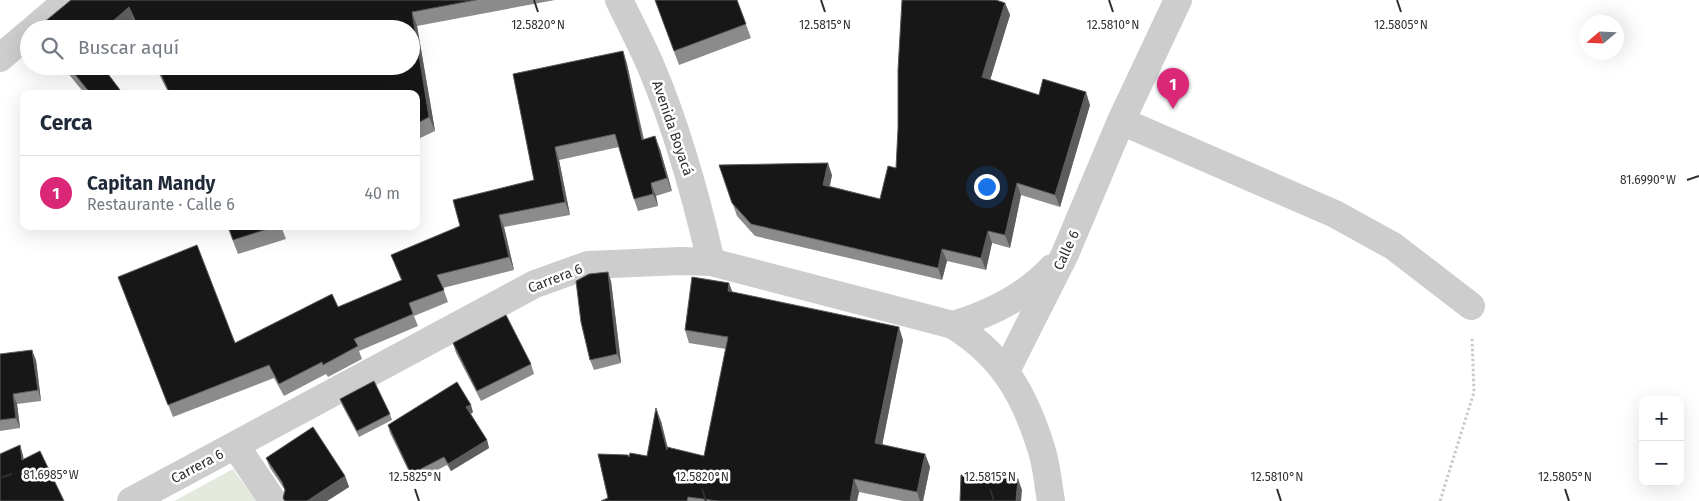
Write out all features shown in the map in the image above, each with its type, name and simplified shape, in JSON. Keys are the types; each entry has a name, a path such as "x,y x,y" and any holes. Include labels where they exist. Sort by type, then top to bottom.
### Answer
{"street":[{"path":"45,20 68,0"},
{"name":"Avenida Boyacá","path":"618,0 652,68 683,152 698,204 711,262"},
{"name":"Calle 6","path":"1006,372 1065,254 1122,122 1178,0"},
{"path":"0,58 20,41"},
{"path":"1122,122 1335,214 1393,246 1471,306"},
{"path":"953,325 1003,306 1026,291 1065,254"},
{"name":"Carrera 6","path":"131,501 535,284 588,265 681,261 711,262 953,325 984,347 1006,372"},
{"path":"1006,372 1025,407 1042,452 1051,501"},
{"path":"234,446 273,501"}],"path":[{"path":"1440,501 1474,392 1471,306"}],"shaded area":[{"path":"233,469 256,501 174,501"}],"building":[{"path":"71,0 476,0 412,12 413,20 135,20 129,7 114,20 47,20"},
{"path":"655,0 737,0 746,24 674,51"},
{"path":"902,0 996,0 1005,3 982,77 1039,95 1043,79 1086,92 1055,195 1017,183 1005,235 988,231 981,258 942,249 938,268 751,224 732,203 719,165 828,163 823,185 880,199 888,166 896,168"},
{"path":"623,51 642,140 655,136 667,178 651,183 653,194 634,199 615,134 555,147 565,202 499,215 509,257 437,275 444,290 409,303 413,314 354,339 358,346 323,365 322,362 279,384 269,365 168,405 118,277 197,245 235,343 332,294 338,307 402,280 391,255 460,226 453,200 534,180 513,74"},
{"path":"420,61 429,117 420,122 420,90 168,90 161,75 420,75"},
{"path":"75,75 109,75 120,90 88,90"},
{"path":"229,230 264,230 233,240"},
{"path":"608,272 617,354 590,360 581,322 576,281 589,274"},
{"path":"692,277 729,283 728,291 899,327 875,443 925,454 917,492 854,479 850,501 718,501 688,497 687,501 601,501 608,498 598,454 628,455 629,457 630,453 647,456 656,408 667,450 667,447 704,456 728,337 685,330"},
{"path":"506,315 531,364 477,391 453,343"},
{"path":"32,350 38,390 13,394 16,418 0,420 0,354"},
{"path":"374,381 390,414 357,431 340,399"},
{"path":"457,382 471,405 466,407 487,440 448,464 444,457 411,474 388,425"},
{"path":"313,427 345,476 307,501 285,501 283,498 285,490 282,482 266,458"},
{"path":"20,445 22,460 40,451 64,501 0,501 0,454"},
{"path":"961,475 1018,479 1016,501 960,501"}],"place":[{"name":"Capitan Mandy","path":"1173,109"}]}
